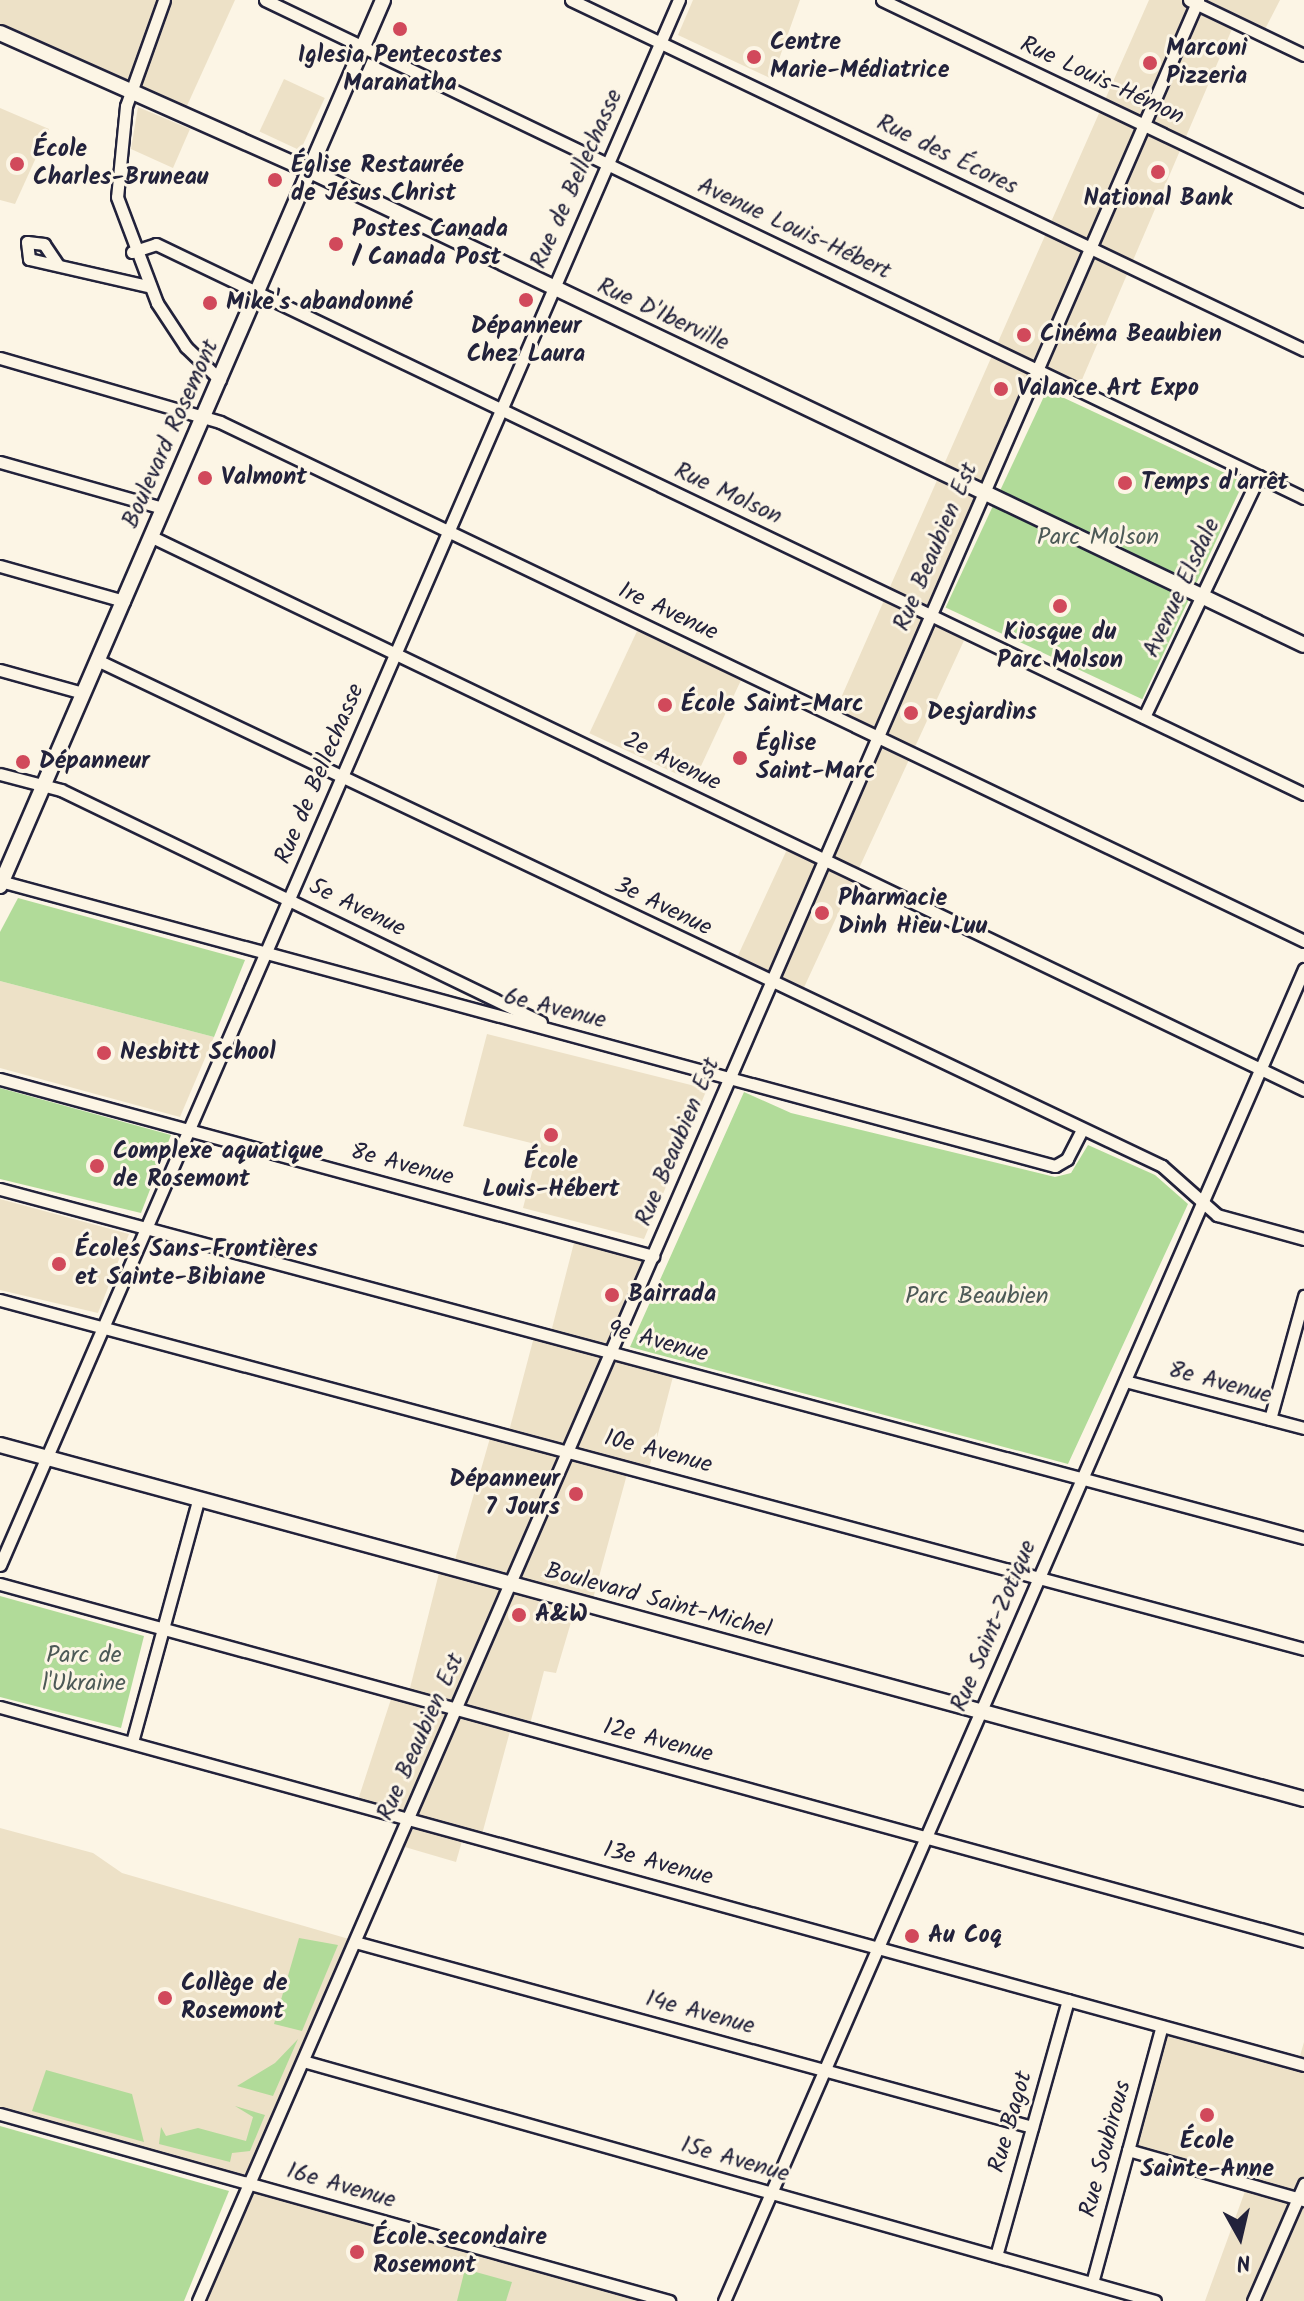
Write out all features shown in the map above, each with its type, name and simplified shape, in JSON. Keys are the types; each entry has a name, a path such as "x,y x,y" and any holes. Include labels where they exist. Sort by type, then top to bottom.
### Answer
{"main road":[{"name":"Boulevard Rosemont","path":"1,883 383,0"},
{"name":"Rue D'Iberville","path":"0,33 310,171 1304,645"},
{"name":"Boulevard Saint-Michel","path":"0,1445 1304,1799"}],"street":[{"path":"164,0 131,90 117,183 132,252 148,286 186,347 220,380"},
{"name":"Avenue Louis-Hébert","path":"265,0 1304,498"},
{"name":"Rue des Écores","path":"571,0 1304,350"},
{"name":"Rue de Bellechasse","path":"0,1565 266,958 679,0"},
{"name":"Rue Louis-Hémon","path":"882,0 1304,201"},
{"path":"1195,1 1304,55"},
{"name":"Rue Beaubien Est","path":"198,2301 512,1585 1195,1"},
{"name":"Rue Molson","path":"132,252 156,244 1304,794"},
{"path":"58,265 148,286"},
{"name":"1re Avenue","path":"0,358 204,415 1304,941"},
{"path":"0,462 163,508"},
{"name":"Avenue Elsdale","path":"1144,717 1259,476"},
{"name":"2e Avenue","path":"150,536 1304,1090"},
{"path":"0,566 124,601"},
{"name":"3e Avenue","path":"97,660 1081,1131 1162,1166 1203,1203"},
{"path":"0,670 83,693"},
{"name":"5e Avenue","path":"0,774 43,786 290,900 560,1031"},
{"name":"6e Avenue","path":"1,883 266,958 560,1031 729,1080 1055,1166 1067,1159 1081,1131"},
{"name":"Rue Saint-Zotique","path":"724,2301 1304,969"},
{"name":"8e Avenue","path":"0,1079 653,1256"},
{"name":"9e Avenue","path":"0,1189 1304,1538"},
{"path":"1203,1203 1217,1215 1304,1239"},
{"path":"1270,1419 1304,1296"},
{"name":"10e Avenue","path":"0,1300 570,1450 1304,1649"},
{"name":"8e Avenue","path":"1125,1381 1304,1428"},
{"path":"132,1742 198,1500"},
{"name":"12e Avenue","path":"0,1584 1304,1941"},
{"name":"13e Avenue","path":"0,1707 1304,2065"},
{"name":"14e Avenue","path":"355,1942 1032,2127"},
{"name":"Rue Bagot","path":"996,2256 1068,2000"},
{"name":"Rue Soubirous","path":"1092,2283 1162,2026"},
{"name":"15e Avenue","path":"303,2061 1155,2301"},
{"name":"16e Avenue","path":"0,2114 669,2301"},
{"path":"1128,2150 1301,2199"},
{"path":"1253,2301 1301,2199 1304,2184"}],"shaded area":[{"path":"0,0 235,0 186,108 0,27"},
{"name":"Centre Marie-Médiatrice","path":"693,0 800,0 772,79 678,35"},
{"path":"1149,0 1280,0 1262,35 1235,22 1078,389 1037,370 931,614 967,634 801,994 734,964 790,843 824,860 877,737 833,716"},
{"path":"284,79 325,98 300,151 259,132"},
{"path":"138,107 190,129 173,168 131,149"},
{"name":"École Charles-Bruneau","path":"0,108 49,129 15,204 0,200"},
{"name":"École Saint-Marc","path":"638,629 742,678 694,782 589,733"},
{"name":"Nesbitt School","path":"0,981 214,1037 180,1117 0,1068"},
{"path":"487,1034 707,1089 644,1239 523,1208 539,1145 463,1126"},
{"name":"Écoles Sans-Frontières et Sainte-Bibiane","path":"0,1199 129,1234 98,1313 0,1290"},
{"path":"576,1235 653,1256 613,1352 675,1369 648,1472 629,1467 591,1606 577,1602 556,1673 544,1671 529,1728 512,1724 481,1838 464,1834 456,1862 398,1845 409,1819 357,1803 394,1690 409,1692 440,1569 444,1557 455,1560 492,1431 508,1435 535,1333 550,1336"},
{"name":"Collège de Rosemont","path":"0,1828 93,1853 122,1873 349,1939 250,2182 670,2301 198,2301 249,2183 0,2114"},
{"path":"1162,2026 1298,2063 1304,2042 1304,2301 1205,2301 1248,2183 1128,2150"}],"green space":[{"name":"Parc Molson","path":"1047,390 1244,482 1142,699 946,608"},
{"path":"18,898 245,960 214,1037 0,981 0,932"},
{"path":"0,1088 171,1135 141,1213 0,1179"},
{"name":"Parc Beaubien","path":"744,1092 791,1113 1055,1177 1071,1173 1088,1145 1155,1175 1188,1204 1068,1464 630,1347"},
{"name":"Parc de l'Ukraine","path":"0,1596 144,1636 121,1728 0,1697"},
{"path":"299,1938 338,1945 302,2031 274,2024"},
{"path":"298,2039 273,2096 237,2086 275,2063"},
{"path":"46,2070 132,2094 144,2142 32,2111"},
{"path":"235,2106 265,2115 250,2151 232,2153 230,2162 159,2144 161,2127 166,2136 198,2128 246,2141 253,2117"},
{"path":"0,2126 229,2191 184,2301 0,2301"},
{"path":"465,2269 512,2282 506,2301 457,2301"}],"place":[{"name":"Iglesia Pentecostes Maranatha","path":"400,29"},
{"name":"Centre Marie-Médiatrice","path":"754,57"},
{"name":"Marconi Pizzeria","path":"1150,63"},
{"name":"École Charles-Bruneau","path":"17,164"},
{"name":"National Bank","path":"1158,172"},
{"name":"Église Restaurée de Jésus Christ","path":"275,180"},
{"name":"Postes Canada / Canada Post","path":"336,244"},
{"name":"Dépanneur Chez Laura","path":"526,300"},
{"name":"Mike's abandonné","path":"210,303"},
{"name":"Cinéma Beaubien","path":"1024,335"},
{"name":"Valance Art Expo","path":"1001,389"},
{"name":"Valmont","path":"205,478"},
{"name":"Temps d'arrêt","path":"1125,483"},
{"name":"Kiosque du Parc Molson","path":"1060,606"},
{"name":"École Saint-Marc","path":"665,705"},
{"name":"Desjardins","path":"911,713"},
{"name":"Église Saint-Marc","path":"740,758"},
{"name":"Dépanneur","path":"23,762"},
{"name":"Pharmacie Dinh Hieu Luu","path":"822,913"},
{"name":"Nesbitt School","path":"104,1053"},
{"name":"École Louis-Hébert","path":"551,1135"},
{"name":"Complexe aquatique de Rosemont","path":"97,1166"},
{"name":"Écoles Sans-Frontières et Sainte-Bibiane","path":"59,1264"},
{"name":"Bairrada","path":"612,1295"},
{"name":"Dépanneur 7 Jours","path":"576,1494"},
{"name":"A&W","path":"519,1615"},
{"name":"Au Coq","path":"912,1936"},
{"name":"Collège de Rosemont","path":"165,1998"},
{"name":"École Sainte-Anne","path":"1207,2115"},
{"name":"École secondaire Rosemont","path":"357,2252"}]}
